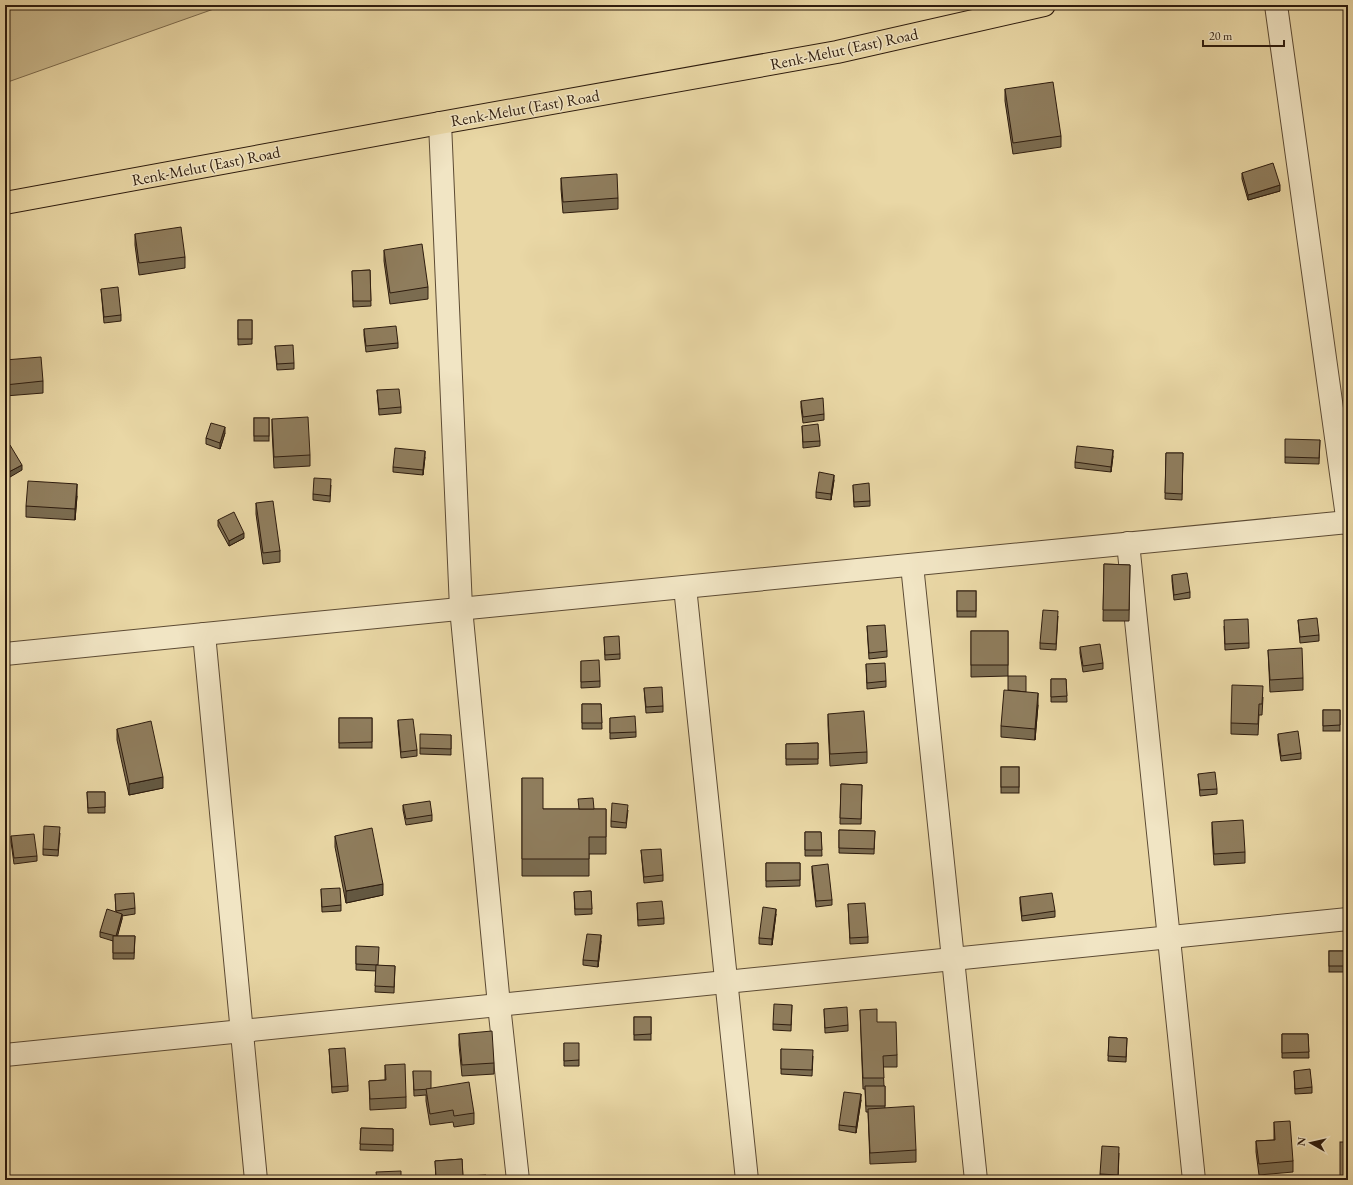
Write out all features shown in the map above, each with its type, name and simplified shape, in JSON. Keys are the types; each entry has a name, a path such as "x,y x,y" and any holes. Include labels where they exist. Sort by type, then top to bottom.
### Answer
{"main road":[{"name":"Renk-Melut (East) Road","path":"5,203 837,52 1044,5"}],"street":[{"path":"5,654 1348,522 1276,5"},
{"path":"440,123 461,608 499,1005 518,1180"},
{"path":"1128,543 1194,1180"},
{"path":"912,565 976,1180"},
{"path":"685,587 747,1180"},
{"path":"204,634 256,1180"},
{"path":"5,1055 1348,919"}],"shaded area":[{"path":"5,5 225,5 5,83"}],"building":[{"path":"1053,82 1061,136 1013,143 1005,89"},
{"path":"1273,163 1280,185 1248,195 1242,173"},
{"path":"617,174 618,198 563,202 561,178"},
{"path":"181,227 185,257 139,263 135,234"},
{"path":"422,244 428,287 390,293 384,250"},
{"path":"370,270 371,301 353,301 352,271"},
{"path":"118,287 121,315 104,317 101,289"},
{"path":"238,320 252,320 252,339 238,339"},
{"path":"396,326 398,343 366,346 364,329"},
{"path":"293,345 294,363 277,364 275,346"},
{"path":"41,357 43,381 5,385 5,360"},
{"path":"399,389 401,407 379,409 377,390"},
{"path":"823,398 824,414 803,417 801,401"},
{"path":"308,417 310,455 274,457 272,419"},
{"path":"254,418 269,418 269,436 254,436"},
{"path":"211,423 225,427 220,443 206,438"},
{"path":"818,424 820,441 803,442 802,426"},
{"path":"1285,439 1320,440 1319,458 1285,457"},
{"path":"10,445 22,465 5,474 5,448"},
{"path":"1077,446 1113,450 1111,467 1075,462"},
{"path":"395,448 425,451 423,470 393,467"},
{"path":"1166,453 1183,453 1182,494 1165,493"},
{"path":"819,472 834,475 831,494 816,492"},
{"path":"314,478 331,479 330,496 313,494"},
{"path":"28,481 77,484 75,509 26,506"},
{"path":"869,483 870,501 854,502 853,485"},
{"path":"273,501 280,551 263,553 256,503"},
{"path":"234,512 244,533 229,541 218,520"},
{"path":"1104,564 1130,565 1129,610 1103,610"},
{"path":"1187,573 1190,592 1174,595 1172,575"},
{"path":"957,591 976,591 976,611 957,611"},
{"path":"1043,610 1058,611 1056,644 1040,643"},
{"path":"1317,618 1319,635 1300,637 1298,620"},
{"path":"1248,619 1249,643 1225,644 1224,620"},
{"path":"885,625 887,651 869,653 867,626"},
{"path":"971,631 1008,631 1008,665 971,665"},
{"path":"619,636 620,654 605,655 604,637"},
{"path":"1100,644 1103,663 1083,666 1080,647"},
{"path":"1302,648 1303,678 1270,680 1268,650"},
{"path":"599,660 600,681 581,682 581,661"},
{"path":"885,663 886,681 867,683 866,664"},
{"path":"1008,676 1026,676 1026,692 1008,690"},
{"path":"1051,679 1066,679 1067,696 1051,697"},
{"path":"1232,685 1263,686 1262,704 1259,704 1258,724 1231,723"},
{"path":"662,687 663,706 646,707 644,688"},
{"path":"1004,690 1038,693 1035,729 1001,726"},
{"path":"582,704 601,704 602,723 582,723"},
{"path":"1323,710 1340,710 1340,725 1323,726"},
{"path":"864,711 867,752 830,754 828,714"},
{"path":"635,716 636,732 610,733 610,718"},
{"path":"339,718 372,718 372,742 339,743"},
{"path":"413,719 417,750 401,752 398,720"},
{"path":"151,721 163,777 129,784 117,729"},
{"path":"1298,731 1301,753 1281,756 1278,734"},
{"path":"420,734 451,735 451,749 420,748"},
{"path":"818,743 818,759 786,759 786,744"},
{"path":"1001,767 1019,767 1019,787 1001,787"},
{"path":"1215,772 1217,789 1200,790 1198,774"},
{"path":"522,778 543,778 543,809 606,809 606,837 589,837 589,859 522,859"},
{"path":"841,784 862,785 861,819 840,818"},
{"path":"87,792 105,792 105,807 88,808"},
{"path":"593,798 594,809 579,809 578,799"},
{"path":"430,801 432,815 406,819 403,805"},
{"path":"612,803 628,805 626,823 611,821"},
{"path":"1243,820 1245,852 1214,854 1212,822"},
{"path":"44,826 60,827 58,850 43,849"},
{"path":"372,828 383,884 346,891 335,836"},
{"path":"839,830 875,831 874,849 839,848"},
{"path":"805,832 821,832 822,850 805,850"},
{"path":"34,834 37,856 14,858 11,836"},
{"path":"661,849 663,875 644,877 641,850"},
{"path":"766,863 800,863 800,880 766,881"},
{"path":"828,864 832,900 816,901 812,866"},
{"path":"340,888 341,905 322,907 321,889"},
{"path":"591,891 592,909 575,909 574,892"},
{"path":"134,893 135,908 116,911 115,894"},
{"path":"1052,893 1055,911 1022,916 1020,897"},
{"path":"662,901 664,918 638,920 637,903"},
{"path":"865,903 868,937 850,938 848,904"},
{"path":"763,907 776,909 772,939 759,938"},
{"path":"107,909 122,914 116,936 100,932"},
{"path":"587,934 601,935 598,961 583,960"},
{"path":"113,936 135,936 134,953 113,953"},
{"path":"356,946 379,947 378,965 356,964"},
{"path":"1329,951 1345,951 1345,966 1329,966"},
{"path":"376,965 395,966 394,987 375,986"},
{"path":"774,1004 792,1005 791,1025 773,1024"},
{"path":"847,1007 848,1025 825,1028 824,1009"},
{"path":"877,1009 877,1022 896,1022 897,1055 883,1056 884,1078 863,1078 860,1010"},
{"path":"634,1017 651,1017 651,1034 634,1035"},
{"path":"492,1031 494,1063 462,1065 459,1034"},
{"path":"1282,1034 1308,1034 1309,1052 1282,1053"},
{"path":"1109,1037 1127,1038 1126,1057 1108,1056"},
{"path":"564,1043 579,1043 579,1060 564,1061"},
{"path":"345,1048 348,1086 332,1087 329,1049"},
{"path":"781,1049 813,1050 812,1070 781,1069"},
{"path":"405,1064 406,1097 370,1099 369,1081 386,1080 385,1065"},
{"path":"1310,1069 1312,1087 1295,1089 1294,1071"},
{"path":"413,1071 431,1071 431,1089 414,1090"},
{"path":"469,1082 474,1113 454,1116 453,1110 430,1114 426,1089"},
{"path":"865,1086 885,1086 885,1106 866,1106"},
{"path":"844,1092 861,1094 856,1127 839,1125"},
{"path":"914,1106 916,1150 870,1153 868,1109"},
{"path":"1290,1121 1293,1161 1259,1164 1256,1141 1275,1140 1274,1122"},
{"path":"361,1128 393,1129 393,1145 360,1144"},
{"path":"1340,1142 1348,1142 1348,1180 1340,1180"},
{"path":"1102,1146 1119,1147 1118,1175 1100,1174"},
{"path":"462,1159 463,1176 436,1177 435,1161"},
{"path":"401,1171 401,1180 377,1180 376,1172"},
{"path":"486,1175 486,1180 469,1180 468,1176"}]}
